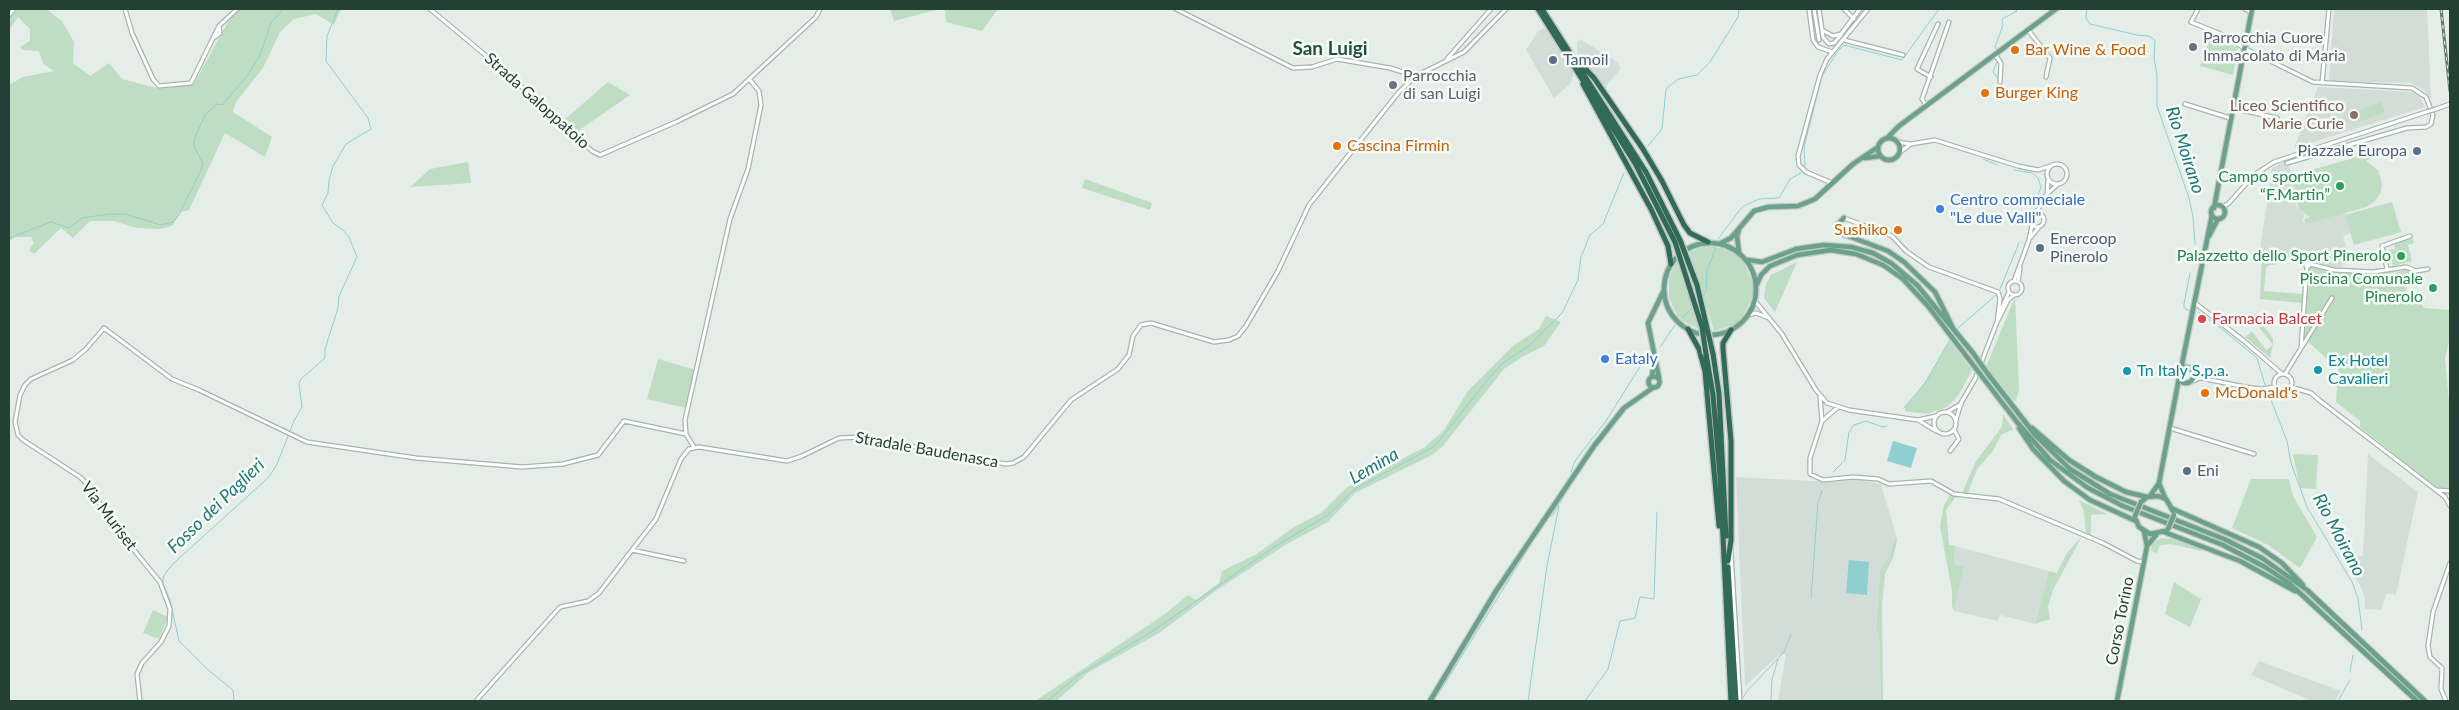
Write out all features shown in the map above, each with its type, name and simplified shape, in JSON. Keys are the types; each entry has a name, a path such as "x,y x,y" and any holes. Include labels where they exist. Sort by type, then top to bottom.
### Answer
{"highway":[{"path":"1538,9 1653,196 1678,241 1702,327 1713,396 1736,701"},
{"path":"1542,9 1646,172 1697,285 1713,354 1719,394 1731,701"},
{"path":"1574,58 1594,78 1621,116 1662,181 1684,225 1690,233 1708,242"},
{"path":"1578,72 1590,100 1655,218 1668,246 1671,264"},
{"path":"1688,330 1699,349 1705,371 1716,506 1726,558"},
{"path":"1726,558 1731,540 1730,432 1722,349 1723,342 1731,330"}],"main road":[{"path":"1721,243 1731,238 1748,216 1761,208 1792,207 1807,204 1878,147 1881,141 1887,138 1899,126 2056,9"},
{"path":"2136,519 2141,502 2149,497 2159,483 2177,392 2178,378 2208,239 2252,11"},
{"path":"1864,158 1880,156 1886,160 1892,160 1900,152 1895,135 1899,126"},
{"path":"1887,138 1898,142"},
{"path":"1878,147 1880,156"},
{"path":"2208,239 2218,219 2224,217 2216,196"},
{"path":"2214,208 2222,208"},
{"path":"2212,215 2218,219"},
{"path":"1844,218 1837,225 1840,233 1888,251 1927,282 1935,292 1953,324 1953,329"},
{"path":"1739,252 1737,237 1740,226"},
{"path":"1430,701 1479,618 1544,518 1615,417 1636,399 1660,383 1648,323 1664,288 1671,264 1687,249 1708,242 1721,243 1739,252 1746,259 1754,272 1757,286"},
{"path":"1746,259 1762,262 1796,249 1824,244 1864,250 1880,257 1906,274 1926,294 2023,420 2053,454 2090,483 2125,501 2243,548 2307,590"},
{"path":"1664,288 1670,310 1678,321 1688,330 1713,335 1731,330 1748,315 1755,301 1761,275 1770,266 1797,255 1831,250 1856,254 1877,262 1903,279 1923,300 2017,422 2050,460 2088,488 2123,506 2244,555 2289,583 2416,701"},
{"path":"1655,311 1670,310"},
{"path":"2177,392 2188,382 2193,373 2188,368 2185,351"},
{"path":"1636,399 1649,384 1655,354"},
{"path":"2181,370 2188,368"},
{"path":"1652,376 1659,378"},
{"path":"2178,378 2188,382"},
{"path":"1649,384 1654,387"},
{"path":"2023,420 2061,454 2087,472 2126,492 2166,499"},
{"path":"2017,422 2033,449 2064,481 2090,500 2136,519 2144,531 2147,546"},
{"path":"2159,483 2174,512 2259,547 2282,563 2307,590 2425,701"},
{"path":"2166,531 2174,512"},
{"path":"2144,531 2156,535"},
{"path":"2147,546 2156,535 2166,531 2233,558 2306,597"},
{"name":"Corso Torino","path":"2118,701 2147,546"}],"street":[{"path":"9,15 14,9"},
{"path":"125,9 132,33 153,79 159,86 190,83 216,36 220,33 219,26 237,9"},
{"name":"Strada Galoppatoio","path":"430,9 502,69 592,151 600,155 716,104 750,80 793,36 816,17 820,9"},
{"path":"1176,9 1293,68 1312,68 1337,58 1390,68 1416,76"},
{"name":"Stradale Baudenasca","path":"1446,60 1491,9"},
{"name":"Stradale Baudenasca","path":"694,447 787,461 839,438 862,437 1006,464 1019,461 1066,404 1122,365 1129,356 1133,336 1141,325 1151,323 1214,342 1229,340 1241,334 1278,271 1310,205 1399,92 1416,76 1468,48 1506,9"},
{"path":"1808,9 1813,40 1818,47 1832,52"},
{"path":"1814,9 1819,40"},
{"path":"1819,9 1823,37 1829,44 1834,43 1860,9"},
{"path":"1844,9 1854,19"},
{"path":"1833,183 1806,172 1798,161 1820,75 1832,52 1868,9"},
{"path":"2198,9 2192,22 2224,35 2244,48 2313,82 2412,88 2418,90 2426,97 2433,115 2432,121 2426,127 2407,128 2287,163"},
{"path":"2245,9 2252,11"},
{"path":"2322,83 2329,9"},
{"path":"1927,106 1922,99 1949,22"},
{"path":"1931,77 1917,70 1938,24"},
{"path":"1822,30 1833,36 1841,34"},
{"path":"2028,30 2050,58 2046,77"},
{"path":"1844,40 1903,55"},
{"path":"1998,54 2001,62 2000,82"},
{"path":"476,701 560,607 588,601 599,593 662,507 681,458 694,447 686,434 685,420 730,219 748,169 761,105 759,91 750,80"},
{"path":"2185,104 2230,118"},
{"path":"2222,208 2228,204 2254,175 2274,162 2450,104"},
{"path":"2232,108 2277,118"},
{"path":"1900,152 1911,144 1927,140 1940,141 1998,160 2038,170 2047,179 2058,185"},
{"path":"1898,142 1911,144"},
{"path":"2038,170 2060,164 2067,172 2066,179 2047,194"},
{"path":"1950,451 1959,439 1954,430 1961,403 1971,389 2009,292 2008,286 2016,282 2029,240 2032,225 2031,218 2043,204 2047,194 2047,171 2050,166"},
{"path":"2029,240 2043,223 2043,204"},
{"path":"2035,214 2043,217"},
{"path":"1844,218 1892,236 1906,252 1930,267 1998,292 2000,299 1997,323"},
{"path":"2032,225 2039,226"},
{"path":"2387,269 2382,246 2410,236"},
{"path":"2300,351 2308,265 2334,270 2372,272 2406,267 2416,271 2428,269"},
{"path":"1997,323 2008,300 2021,289 2016,282"},
{"path":"2009,292 2015,294"},
{"path":"2274,379 2284,374 2332,298"},
{"path":"1755,301 1772,320 1820,396 1827,403 1837,408 1918,420 1945,435 1954,430"},
{"path":"2195,303 2258,352 2272,368 2284,374 2292,381 2292,387"},
{"path":"1748,315 1756,313 1772,320"},
{"name":"Via Muriset","path":"140,701 137,674 142,662 161,642 169,626 170,609 160,582 107,517 91,488 80,477 23,440 18,434 15,422 20,395 25,385 39,375 73,360 86,349 104,328 172,380 199,390 307,442 416,458 522,467 563,464 598,455 624,421 686,434"},
{"path":"2272,368 2274,387 2278,392 2284,393 2292,387"},
{"path":"2193,373 2201,378 2262,389 2274,387"},
{"path":"2188,382 2201,378"},
{"path":"2292,387 2315,396 2447,499 2450,506"},
{"path":"1820,396 1823,408 1822,421 1810,458 1810,474 1823,480 1853,477 1878,479 1886,483 1931,482 1954,494 1999,499 2144,562"},
{"path":"1918,420 1936,416 1961,403"},
{"path":"1822,421 1837,408"},
{"path":"1946,412 1956,420"},
{"path":"1936,416 1934,424 1936,430"},
{"path":"2170,428 2254,454"},
{"path":"2434,490 2450,491 2447,499"},
{"path":"1731,540 1740,701"},
{"path":"632,550 684,561"},
{"path":"2446,701 2441,689 2442,668 2430,656 2428,646 2433,612 2450,563"}],"shaded area":[{"path":"2334,9 2427,9 2431,99 2424,90 2410,83 2329,81"},
{"path":"1544,28 1555,39 1574,70 1571,83 1554,98 1526,50 1538,31"},
{"path":"1580,39 1616,61 1621,68 1607,85 1606,91 1577,53 1577,43"},
{"name":"Liceo Scientifico Marie Curie","path":"2318,87 2412,92 2419,95 2425,107 2294,148"},
{"path":"2286,161 2293,176 2297,178 2293,194 2297,207 2305,215 2302,220 2304,223 2345,213 2351,233 2343,236 2350,259 2341,267 2324,267 2309,259 2259,256 2272,168"},
{"path":"2368,454 2418,492 2396,595 2387,593 2381,610 2365,609 2365,599 2361,587 2342,556 2363,556"},
{"path":"1736,477 1834,482 1855,479 1881,484 1896,535 1890,555 1880,570 1876,631 1879,634 1881,701 1778,701 1786,654 1779,655 1745,686"},
{"path":"1955,546 2049,571 2035,624 2000,615 1998,621 1954,611 1964,567 1954,564"},
{"path":"2259,661 2341,691 2335,701 2312,701 2251,675"}],"green space":[{"path":"9,9 46,9 62,21 74,42 73,63 90,76 109,63 122,79 160,89 194,84 235,9 341,9 334,25 316,14 294,19 280,32 263,68 236,102 233,112 272,137 265,157 225,133 189,210 181,212 172,226 160,229 137,228 114,221 90,221 73,238 61,228 34,254 29,250 34,243 31,237 16,237 9,241 9,85 23,77 54,71 43,64 39,51 22,50 20,47 30,41 30,29 18,17 9,30"},
{"path":"890,9 940,9 894,21"},
{"path":"945,9 998,9 982,31 946,22"},
{"path":"2210,38 2238,48 2233,75 2200,66"},
{"path":"608,82 630,95 578,131 564,120"},
{"path":"2381,102 2385,112 2359,122 2355,112"},
{"path":"2371,153 2372,158 2366,161 2378,170 2382,183 2381,192 2375,201 2366,207 2305,224 2304,219 2310,217 2300,210 2294,197 2295,185 2301,177 2308,171"},
{"path":"468,162 471,183 410,187 430,169"},
{"path":"1085,179 1152,203 1150,210 1082,188"},
{"path":"2392,202 2401,232 2354,245 2345,215"},
{"name":"Palazzetto dello Sport Pinerolo","path":"2412,238 2414,243 2408,245 2412,261 2393,266 2389,250 2395,249 2394,243"},
{"path":"1707,246 1726,249 1736,254 1745,264 1753,285 1753,296 1743,316 1736,324 1714,331 1689,251"},
{"path":"2262,256 2276,257 2275,265 2269,265 2266,268 2264,291 2303,294 2302,303 2260,299"},
{"path":"1678,260 1699,329 1683,321 1677,315 1669,298 1669,277"},
{"path":"1797,262 1775,312 1764,298 1766,284 1771,275"},
{"path":"2312,265 2327,272 2343,271 2348,273 2351,271 2367,274 2387,271 2395,273 2410,269 2414,275 2406,283 2407,295 2416,299 2424,308 2450,310 2450,338 2445,358 2450,414 2450,489 2436,487 2360,427 2360,421 2336,402 2338,369 2304,338 2309,269"},
{"path":"2015,297 2019,390 2016,401 2012,399 1986,367"},
{"path":"1546,316 1561,322 1544,346 1504,369 1443,446 1432,455 1355,493 1328,522 1285,545 1217,590 1159,633 1089,672 1056,701 1035,701 1165,614 1188,595 1196,600 1219,583 1222,571 1255,555 1294,527 1321,513 1346,488 1425,447 1444,430 1468,391 1514,345 1539,329"},
{"path":"2261,323 2273,338 2273,345 2258,326"},
{"path":"2252,331 2266,350 2273,345 2270,358 2245,337"},
{"path":"1950,341 1972,370 1958,396 1947,407 1927,414 1905,411 1905,407 1923,386"},
{"path":"658,359 696,370 686,408 647,399"},
{"path":"2003,414 2013,429 2001,435 1993,451 1977,469 1968,493 1962,493 1976,461 2002,427"},
{"path":"2293,454 2318,455 2316,489 2300,488"},
{"path":"2251,479 2289,479 2293,496 2317,537 2300,568 2268,545 2232,528"},
{"path":"1951,494 1964,496 1955,498 1946,510 1949,545 1955,546 1954,564 1964,567 1954,611 1940,526 1944,505"},
{"path":"2079,500 2107,514 2091,515 2091,535 2086,534 2084,512"},
{"path":"1896,535 1897,541 1893,558 1885,574 1882,605 1883,701 1881,701 1879,634 1876,631 1880,570 1890,555"},
{"path":"2082,536 2053,590 2048,607 2050,619 2035,624 2049,571 2057,573 2067,553"},
{"path":"2161,538 2172,539 2202,549 2201,551 2171,544 2160,545 2157,553 2151,551 2153,543"},
{"path":"2174,582 2201,599 2190,627 2165,614"},
{"path":"153,610 168,617 159,639 143,633"}],"water":[{"path":"1893,441 1917,448 1911,468 1887,461"},
{"path":"1849,560 1869,562 1867,595 1846,593"}],"waterway":[{"path":"9,238 51,222 69,228 82,218 109,214 125,214 161,225 173,222 179,215 203,164 194,146 194,140 205,115 217,104 222,105 248,75 260,55 271,23 283,9"},
{"name":"Fosso dei Paglieri","path":"234,701 233,690 207,669 179,641 163,578 175,562 269,477 277,464 294,421 302,407 299,384 301,379 325,358 325,349 338,308 339,296 357,257 349,237 333,223 322,205 328,193 333,166 346,144 371,129 368,118 326,61 327,36 338,9"},
{"name":"Lemina","path":"1648,146 1662,129 1666,89 1678,79 1697,75 1710,62 1738,17 1739,9"},
{"path":"1805,168 1804,147 1822,76 1838,51 1844,45 1902,60 1939,9"},
{"name":"Rio Moirano","path":"1998,51 1995,47 2003,25 2002,19 2017,11 2014,9"},
{"name":"Rio Moirano","path":"2087,9 2086,18 2090,24 2149,36 2155,40 2154,58 2157,75 2157,106 2189,198 2193,217 2195,244"},
{"name":"Rio Moirano","path":"1997,77 1993,72 2000,54"},
{"name":"Rio Moirano","path":"1983,159 1997,165"},
{"name":"Rio Moirano","path":"2014,170 2032,173 2038,178 2041,187 2036,200"},
{"name":"Lemina","path":"1047,701 1079,675 1153,631 1274,547 1328,515 1355,489 1435,446 1503,363 1530,345 1562,313 1578,280 1581,257 1590,235 1603,224 1624,173"},
{"path":"1718,239 1742,207 1759,199 1779,198 1790,179 1801,173"},
{"name":"Rio Moirano","path":"2000,289 2019,243"},
{"path":"1702,298 1706,291 1707,271 1716,247"},
{"name":"Rio Moirano","path":"2189,311 2184,308 2184,304 2190,273"},
{"name":"Rio Moirano","path":"1957,329 1996,295"},
{"path":"1681,319 1694,306"},
{"name":"Rio Moirano","path":"2198,312 2214,323"},
{"path":"1660,347 1675,325"},
{"name":"Rio Moirano","path":"2218,326 2257,358 2265,385"},
{"name":"Rio Moirano","path":"1904,408 1925,383 1951,338"},
{"path":"1571,472 1575,461 1606,421 1644,360"},
{"name":"Rio Moirano","path":"2269,395 2287,441 2291,463 2307,507 2352,582 2358,598 2362,630"},
{"name":"Rio Moirano","path":"1833,472 1845,460 1849,432 1854,425 1866,421 1883,427 1887,426"},
{"path":"1560,503 1567,491"},
{"name":"Rio Moirano","path":"1811,598 1818,502 1822,491"},
{"path":"1547,518 1553,515 1559,504"},
{"path":"1528,701 1547,566 1559,506"},
{"path":"1585,701 1608,669 1620,621 1635,618 1640,597 1654,599 1657,512"},
{"path":"1434,701 1541,528"},
{"name":"Rio Moirano","path":"1743,698 1747,691 1784,652 1791,634"},
{"name":"Rio Moirano","path":"2350,672 2353,655"},
{"path":"1771,701 1772,680 1778,659"},
{"name":"Rio Moirano","path":"2338,701 2350,680"}],"railway":[{"path":"2441,9 2450,91"}],"place":[{"name":"Parrocchia Cuore Immacolato di Maria","path":"2193,47"},
{"name":"Bar Wine & Food","path":"2015,50"},
{"name":"Tamoil","path":"1553,60"},
{"name":"Parrocchia di san Luigi","path":"1393,85"},
{"name":"Burger King","path":"1985,93"},
{"name":"Liceo Scientifico Marie Curie","path":"2354,115"},
{"name":"Cascina Firmin","path":"1337,146"},
{"name":"Piazzale Europa","path":"2417,151"},
{"name":"Campo sportivo “F.Martin”","path":"2340,186"},
{"name":"Centro commeciale \"Le due Valli\"","path":"1940,209"},
{"name":"Sushiko","path":"1898,230"},
{"name":"Enercoop Pinerolo","path":"2040,248"},
{"name":"Palazzetto dello Sport Pinerolo","path":"2401,256"},
{"name":"Piscina Comunale Pinerolo","path":"2433,288"},
{"name":"Farmacia Balcet","path":"2202,319"},
{"name":"Eataly","path":"1605,359"},
{"name":"Ex Hotel Cavalieri","path":"2318,370"},
{"name":"Tn Italy S.p.a.","path":"2127,371"},
{"name":"McDonald's","path":"2205,393"},
{"name":"Eni","path":"2187,471"}],"district":[{"name":"San Luigi","path":"1330,49"}]}
